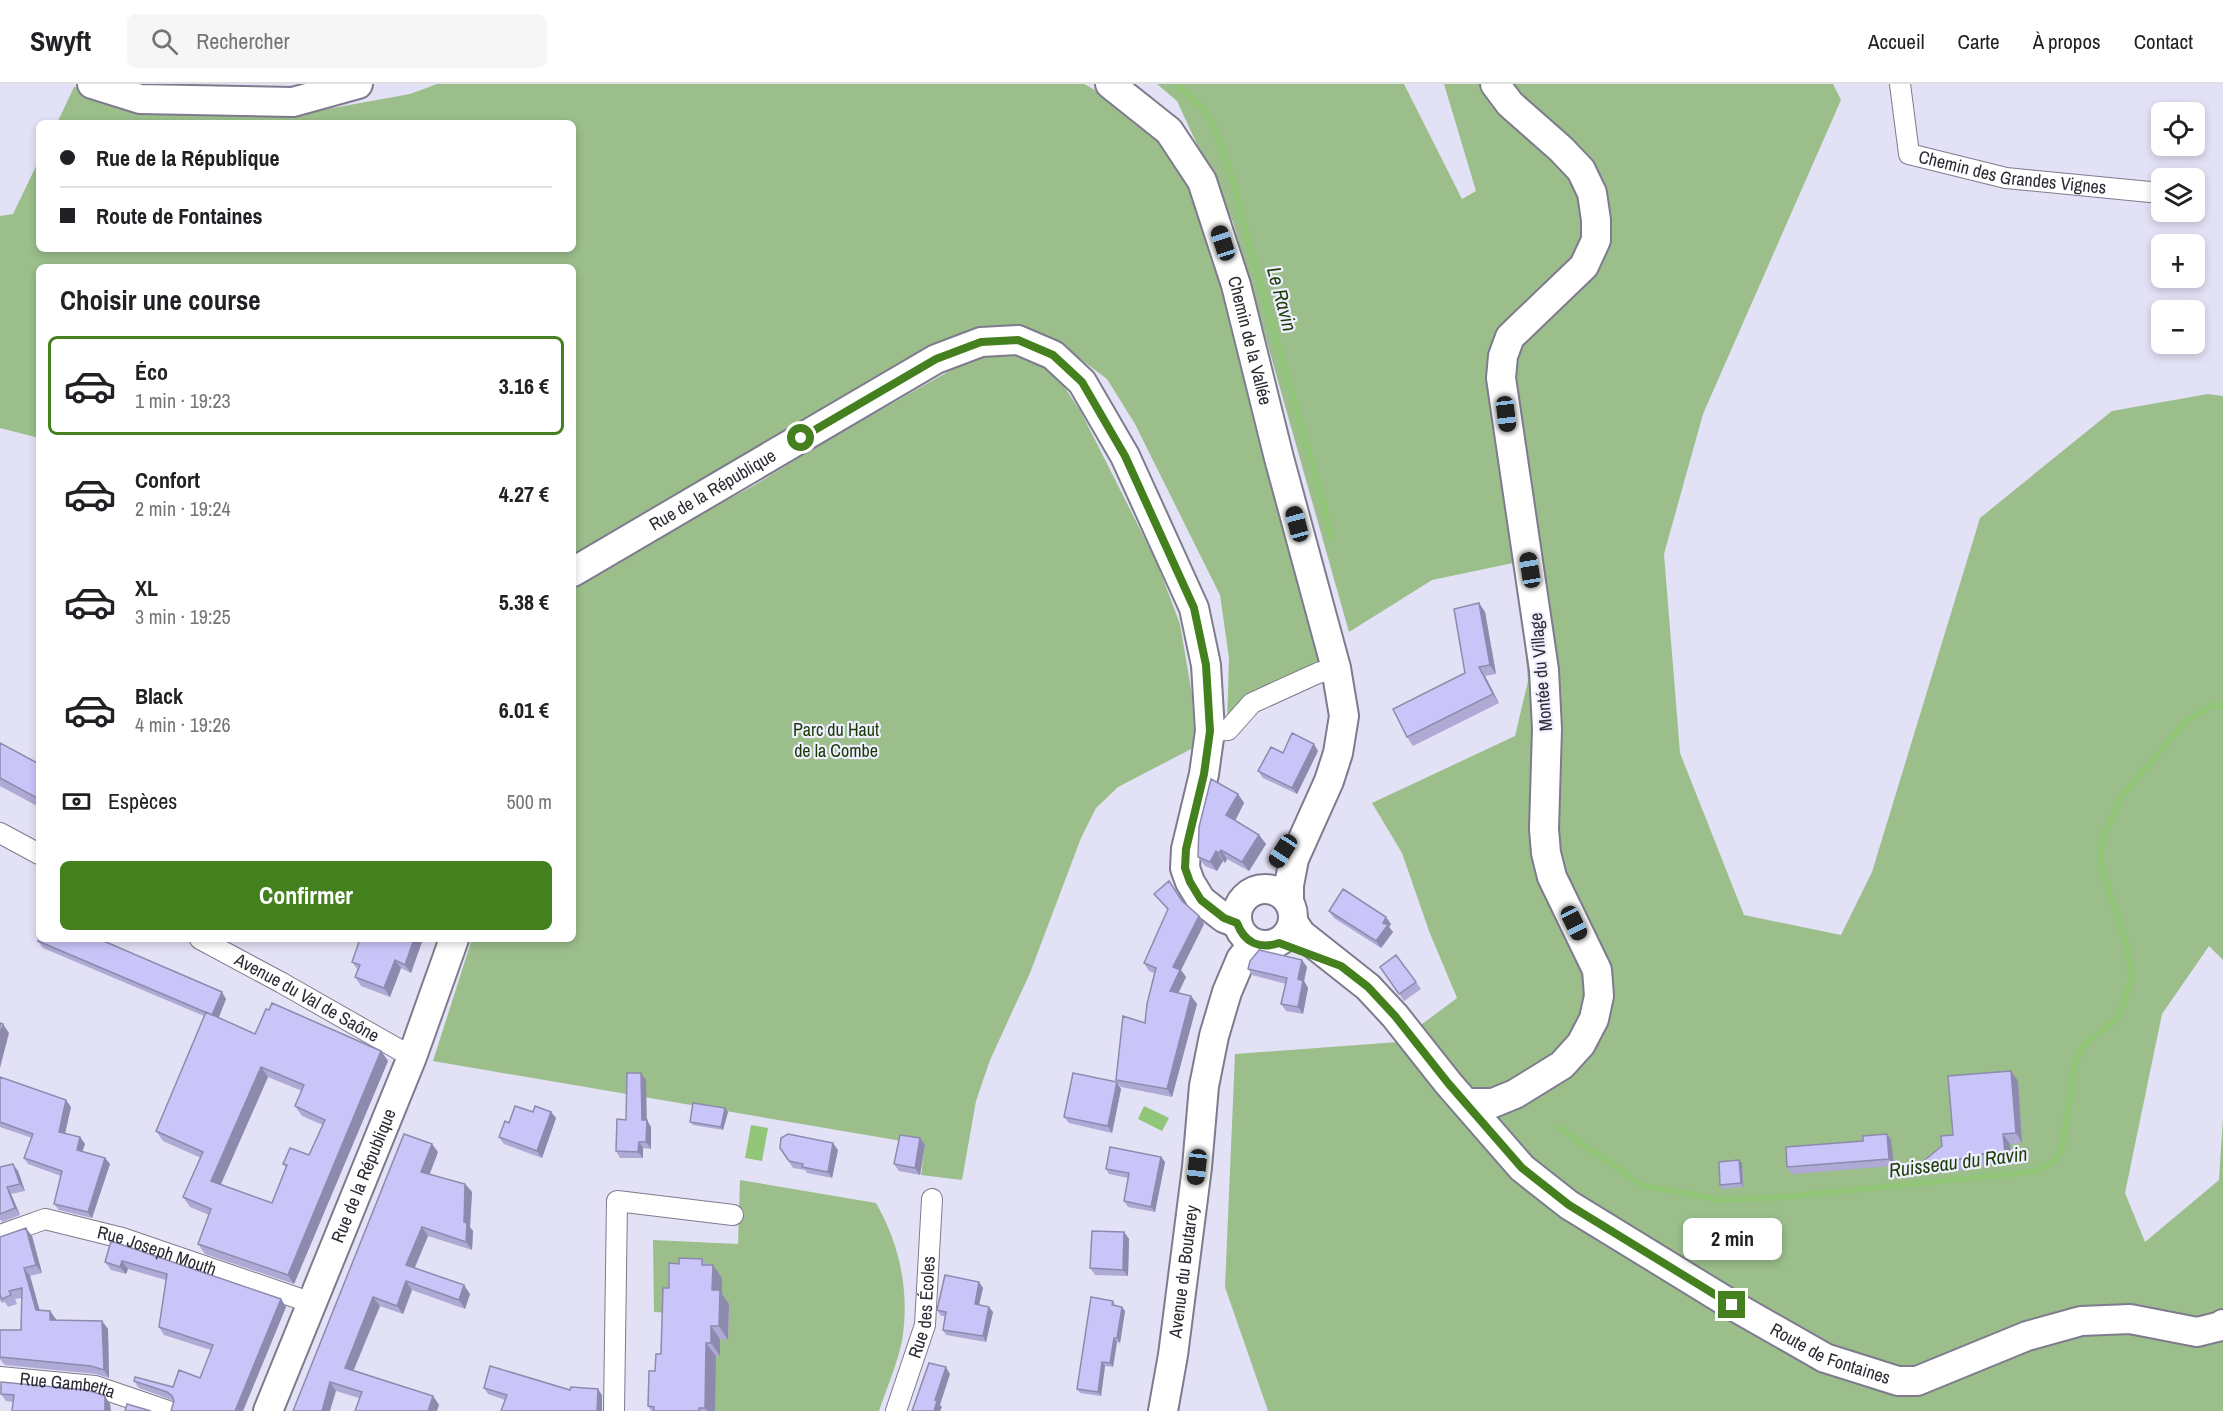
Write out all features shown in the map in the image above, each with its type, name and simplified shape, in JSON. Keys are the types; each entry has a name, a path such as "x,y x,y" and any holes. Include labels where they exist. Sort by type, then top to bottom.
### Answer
{"main road":[{"path":"92,84 140,99 293,102 358,84"},
{"name":"Chemin de la Vallée","path":"1110,84 1168,131 1202,181 1236,285 1279,458 1327,632"},
{"name":"Montée du Village","path":"1466,1103 1492,1103 1500,1100 1515,1094 1562,1065 1581,1044 1594,1019 1599,996 1597,970 1552,877 1546,853 1544,829 1547,729 1544,670 1501,378 1503,356 1510,337 1584,267 1596,240 1596,220 1592,193 1581,170 1562,149 1510,104 1496,84"},
{"name":"Rue de la République","path":"576,570 936,359 981,342 1018,340 1053,355 1082,382 1125,456 1194,608 1206,665 1210,731 1204,774 1186,849 1185,868 1201,900 1224,918 1265,928 1276,891 1230,895 1210,887 1200,876 1196,864 1196,813"},
{"name":"Avenue du Boutarey","path":"1163,1411 1176,1332 1197,1167 1204,1086 1214,1036 1227,992 1231,966 1265,928 1289,885 1294,859 1329,781 1340,744 1344,716 1327,632"},
{"name":"Avenue du Boutarey","path":"1265,928 1238,909 1316,807"},
{"name":"Route de Fontaines","path":"1265,928 1341,966 1368,987 1522,1168 1569,1205 1732,1305 1825,1358 1898,1381 1917,1381 2027,1336 2081,1321 2130,1319 2197,1332 2223,1324"},
{"name":"Rue de la République","path":"268,1411 412,1057 453,942"}],"street":[{"name":"Chemin des Grandes Vignes","path":"1900,84 1910,154 2006,178 2150,192"},
{"path":"1210,731 1228,730 1252,703 1318,673 1337,673"},
{"path":"0,833 36,852"},
{"name":"Avenue du Val de Saône","path":"206,942 412,1057"},
{"name":"Rue des Écoles","path":"896,1411 925,1325 932,1199"},
{"path":"614,1411 617,1201 733,1215"},
{"name":"Rue Joseph Mouth","path":"0,1235 45,1219 122,1238 312,1303"},
{"name":"Rue Gambetta","path":"0,1377 94,1386 168,1411"}],"green space":[{"path":"437,84 1084,84 1101,94 1147,130 1200,187 1328,660 1227,723 1229,658 1220,595 1135,424 1107,379 1055,340 1020,329 984,327 576,556 576,264 36,264 36,437 0,428 0,216 13,214 36,166 36,252 576,252 576,120 58,120 74,87 294,115 410,94"},
{"path":"1157,84 1404,84 1462,199 1476,191 1444,84 1833,84 1841,100 1703,414 1664,554 1680,753 1744,915 1841,935 1872,872 1980,518 2112,411 2208,394 2223,396 2223,960 2209,946 2162,1014 2125,1193 2145,1242 2219,1180 2223,1118 2223,1411 1268,1411 1225,1287 1235,1054 1398,1042 1457,998 1429,931 1402,853 1372,803 1515,736 1528,681 1518,562 1432,580 1349,632 1233,222 1177,101"},
{"name":"Parc du Haut de la Combe","path":"1014,352 1039,361 1061,382 1081,412 1157,563 1180,624 1192,695 1195,747 1118,787 1096,808 1081,838 1030,973 990,1060 976,1101 962,1180 921,1175 925,1145 433,1061 471,942 576,942 576,581 753,486 838,434 967,361 993,353"},
{"path":"740,1180 876,1203 897,1252 905,1305 902,1341 879,1411 715,1411 710,1356 720,1339 728,1339 729,1304 672,1313 654,1312 653,1240 738,1244"}],"shaded area":[{"path":"1144,1106 1169,1118 1162,1131 1138,1119"},
{"path":"751,1125 768,1128 762,1161 745,1158"}],"building":[{"path":"1479,603 1490,665 1479,667 1493,694 1407,737 1393,709 1465,673 1454,609"},
{"path":"1292,733 1314,744 1292,788 1258,771 1271,747 1283,753"},
{"path":"0,743 36,762 36,797 0,778"},
{"path":"1211,779 1238,794 1226,815 1259,835 1242,862 1221,850 1219,853 1216,851 1210,862 1198,857 1199,827"},
{"path":"1169,881 1182,901 1199,916 1173,967 1180,970 1170,991 1191,996 1167,1089 1116,1080 1123,1016 1145,1023 1156,968 1144,963 1168,909 1154,894"},
{"path":"1343,889 1386,917 1383,923 1388,925 1376,941 1329,911"},
{"path":"40,942 106,942 222,992 212,1015"},
{"path":"359,942 413,942 405,965 395,960 384,988 355,977 360,965 352,962"},
{"path":"1259,950 1302,960 1298,979 1303,981 1298,1007 1281,1004 1287,978 1248,969 1250,961"},
{"path":"1396,955 1416,982 1399,994 1380,967"},
{"path":"272,1003 381,1051 288,1275 198,1244 211,1209 183,1197 203,1152 156,1131 206,1012 255,1034 266,1009 269,1010","holes":["261,1067 304,1085 295,1106 325,1120 309,1155 290,1148 283,1164 287,1165 272,1203 211,1181"]},
{"path":"2011,1071 2016,1133 2003,1134 2005,1152 1921,1163 1942,1146 1941,1136 1953,1135 1948,1076"},
{"path":"627,1073 641,1073 642,1120 647,1120 646,1142 639,1142 638,1152 616,1151 617,1119 626,1120"},
{"path":"1073,1073 1117,1082 1108,1126 1064,1117"},
{"path":"0,1077 66,1100 59,1132 80,1137 77,1150 105,1158 88,1212 54,1204 62,1171 24,1158 33,1134 0,1122"},
{"path":"693,1103 725,1108 721,1127 690,1122"},
{"path":"515,1106 533,1112 535,1106 551,1112 537,1151 499,1137 505,1121 509,1123"},
{"path":"404,1134 432,1144 421,1172 465,1184 464,1222 467,1223 466,1242 422,1227 406,1265 464,1285 459,1300 406,1281 397,1306 373,1297 345,1368 433,1396 428,1411 355,1411 362,1392 330,1382 322,1411 293,1411"},
{"path":"788,1134 833,1143 828,1172 802,1167 803,1164 789,1161 780,1148 781,1138"},
{"path":"1887,1134 1889,1159 1787,1167 1786,1147 1863,1141 1863,1136"},
{"path":"900,1135 920,1138 915,1168 894,1164"},
{"path":"1110,1147 1161,1157 1151,1207 1124,1201 1129,1173 1106,1169"},
{"path":"1739,1160 1741,1183 1720,1185 1719,1162"},
{"path":"13,1164 20,1184 7,1187 15,1208 0,1214 0,1167"},
{"path":"26,1228 36,1265 24,1268 36,1310 50,1311 50,1320 102,1321 104,1370 91,1366 0,1357 0,1330 21,1330 22,1288 9,1291 11,1295 2,1299 0,1295 0,1237"},
{"path":"1092,1231 1124,1232 1123,1270 1090,1268"},
{"path":"111,1241 281,1299 235,1411 171,1411 174,1401 172,1396 167,1392 134,1381 135,1377 173,1387 179,1370 200,1378 213,1345 159,1327 167,1274 122,1261 120,1267 105,1262"},
{"path":"679,1258 702,1259 702,1265 713,1265 712,1290 720,1290 719,1326 711,1326 711,1343 706,1343 705,1408 699,1408 699,1411 654,1411 654,1407 648,1406 649,1371 655,1371 656,1354 661,1354 663,1288 669,1288 669,1263 679,1264"},
{"path":"945,1275 979,1282 975,1304 989,1307 983,1336 943,1330 946,1312 937,1310"},
{"path":"1091,1297 1113,1301 1112,1305 1122,1307 1110,1363 1102,1362 1098,1392 1077,1389"},
{"path":"929,1363 946,1367 935,1400 937,1401 934,1411 912,1411"},
{"path":"490,1366 570,1390 571,1387 598,1389 597,1411 501,1411 507,1395 484,1388"},
{"path":"1,1382 87,1390 105,1396 105,1411 12,1411 14,1395 1,1394"},
{"path":"127,1404 151,1411 125,1411"}],"waterway":[{"name":"Le Ravin","path":"1175,84 1203,108 1213,124 1232,178 1324,506 1331,539"},
{"name":"Ruisseau du Ravin","path":"1560,1128 1641,1185 1720,1200 1786,1197 2036,1171 2056,1160 2062,1148 2075,1064 2084,1045 2118,1018 2132,978 2126,943 2100,862 2102,838 2121,797 2185,722 2210,707 2223,705"}],"route":[{"path":"801,438 936,359 981,342 1018,340 1053,355 1082,382 1125,456 1194,608 1206,665 1210,731 1204,774 1186,849 1185,868 1201,900 1224,918 1237,923 1240,932 1253,944 1270,946 1279,943 1341,966 1368,987 1395,1016 1448,1083 1522,1168 1569,1205 1732,1305"}]}
